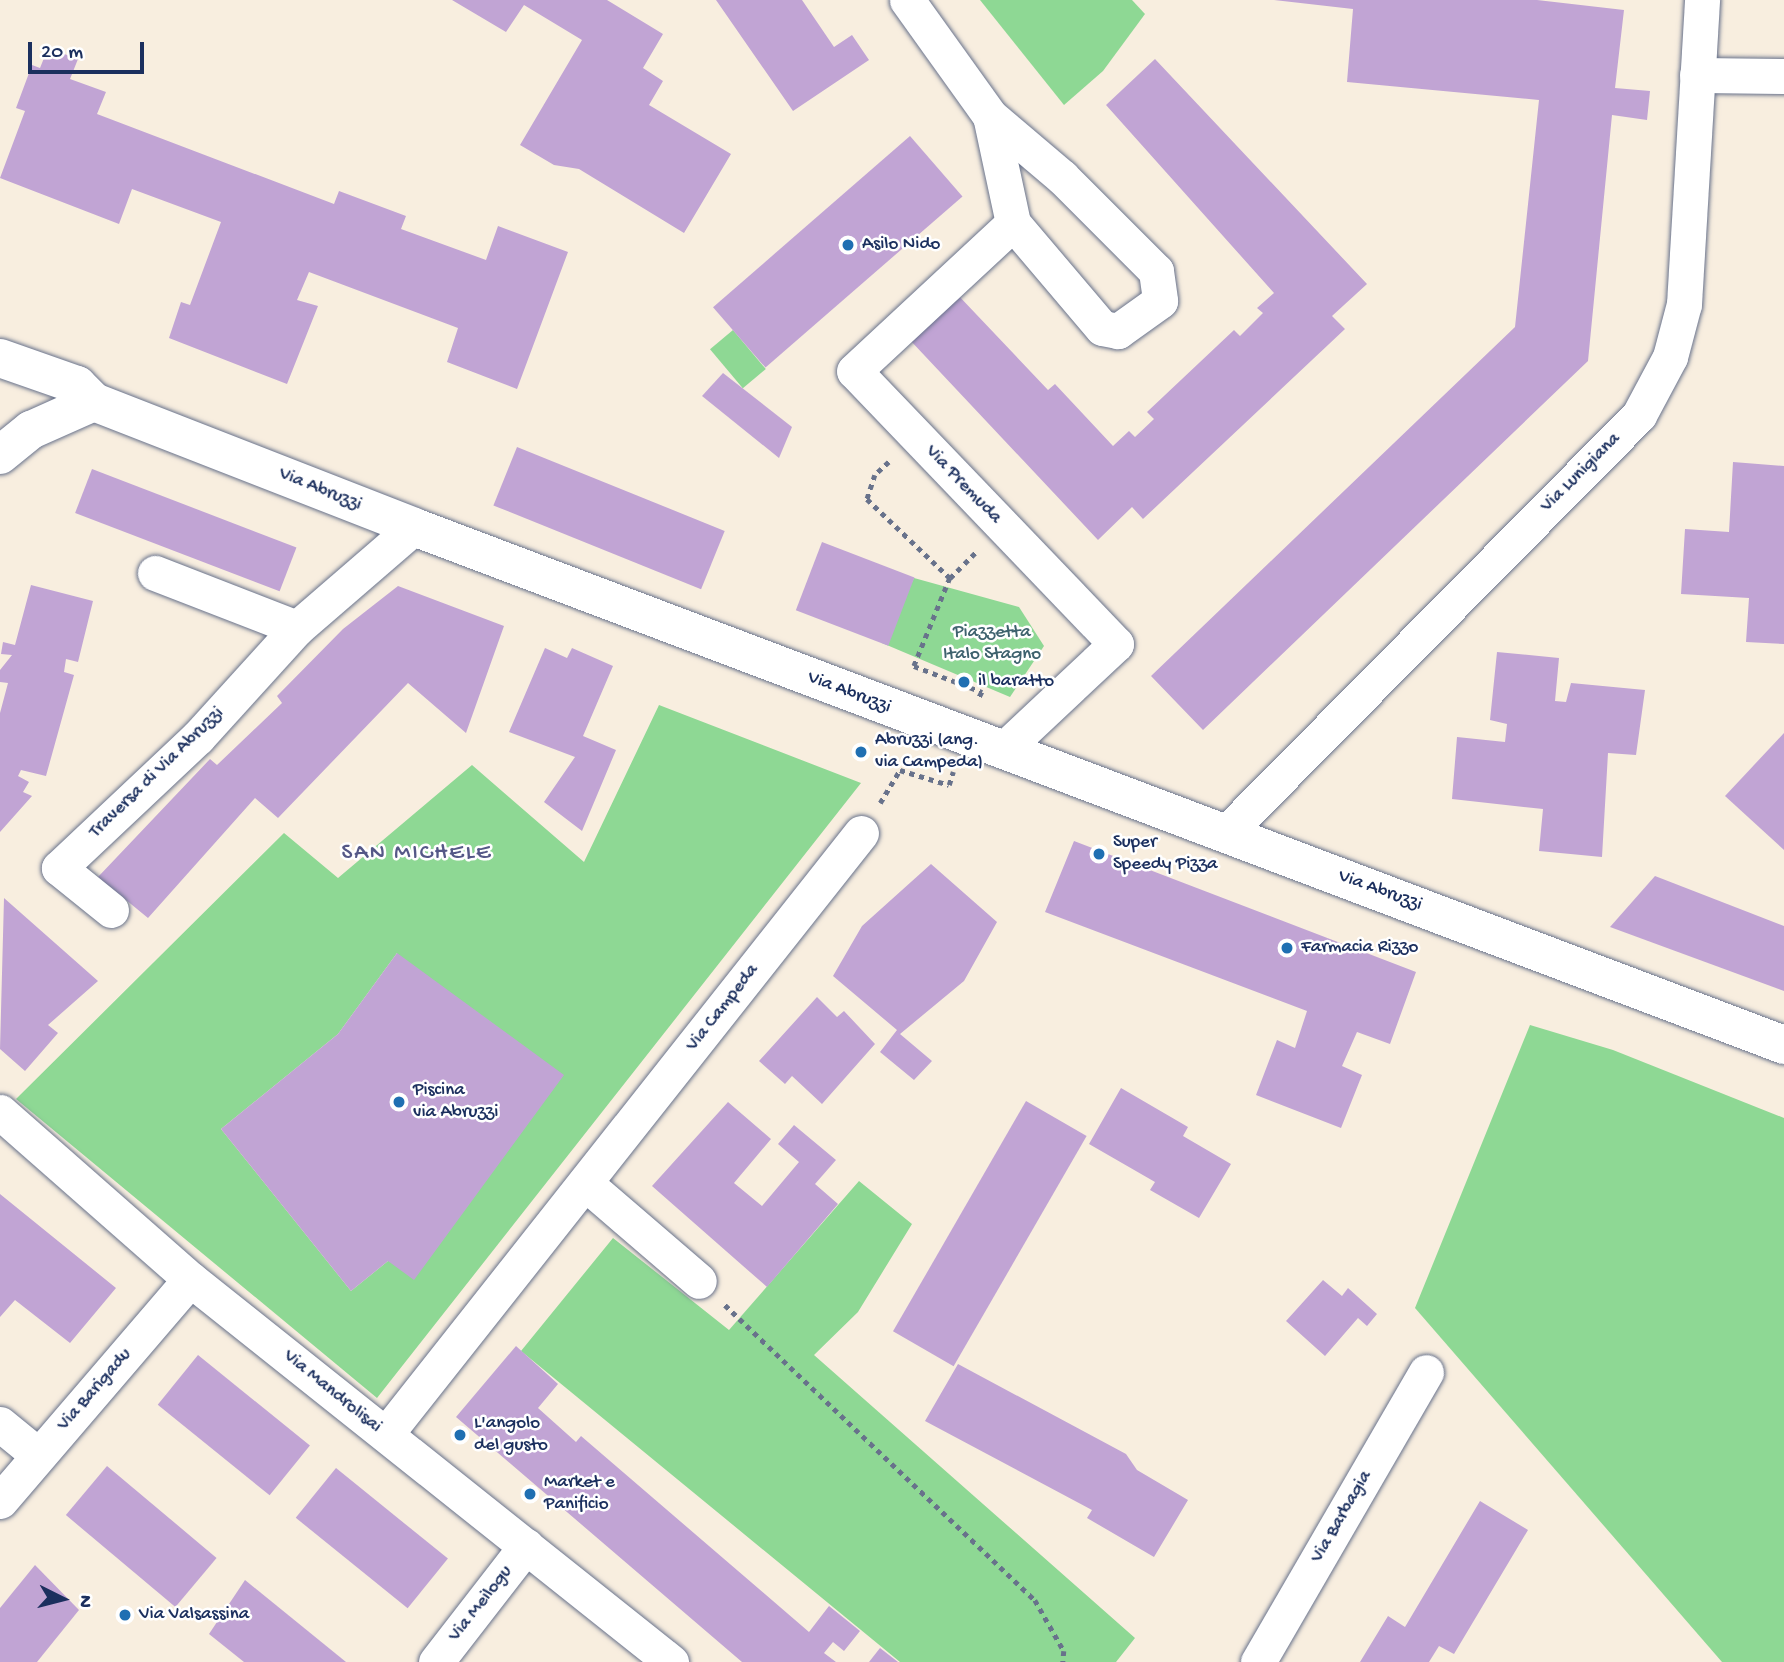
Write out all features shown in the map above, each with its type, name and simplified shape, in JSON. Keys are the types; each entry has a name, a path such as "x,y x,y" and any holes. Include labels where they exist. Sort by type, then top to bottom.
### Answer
{"street":[{"path":"907,0 990,116 1062,177 1156,271 1160,301 1118,331 1102,328 1013,223 990,116"},
{"name":"Via Lunigiana","path":"1226,834 1639,415 1671,357 1684,304 1702,0"},
{"path":"1697,75 1784,76"},
{"name":"Via Premuda","path":"1003,750 1116,644 854,371 1013,223"},
{"name":"Via Abruzzi","path":"0,358 76,385 94,402 414,527 1784,1045"},
{"path":"0,455 31,429 94,402"},
{"name":"Traversa di Via Abruzzi","path":"111,910 60,868 198,737 297,628 414,527"},
{"path":"155,573 297,628"},
{"name":"Via Campeda","path":"386,1434 861,833"},
{"name":"Via Mandrolisai","path":"0,1112 190,1279 671,1662"},
{"path":"584,1183 699,1281"},
{"name":"Via Barigadu","path":"0,1502 190,1279"},
{"name":"Via Barbagia","path":"1258,1662 1426,1372"},
{"path":"0,1424 38,1455"},
{"name":"Via Meilogu","path":"436,1662 526,1546"}],"path":[{"path":"900,770 949,785 982,692 914,666 950,578 867,499 875,475 916,436"},
{"path":"699,1281 1035,1600 1064,1651 1063,1662"}],"green space":[{"path":"980,0 1132,0 1145,14 1103,71 1064,105"},
{"path":"733,330 766,369 743,388 710,349"},
{"name":"Piazzetta Italo Stagno","path":"914,578 1019,607 1044,646 1010,697 882,643"},
{"path":"659,705 861,783 377,1398 16,1099 284,833 338,878 472,765 584,862","holes":["397,953 388,1261 351,1291 221,1129 338,1034"]},
{"path":"1530,1025 1613,1050 1784,1118 1784,1662 1722,1662 1415,1308"},
{"path":"859,1181 912,1224 858,1312 814,1355 1135,1638 1116,1662 900,1662 521,1351 613,1238 729,1330"}],"building":[{"path":"452,0 607,0 663,34 643,68 663,81 649,105 731,154 684,233 579,169 554,165 520,145 582,40 524,5 506,32"},
{"path":"716,0 802,0 834,47 852,35 869,60 793,111"},
{"path":"1274,0 1537,0 1624,10 1615,88 1650,91 1647,120 1612,115 1588,361 1203,730 1151,676 1515,327 1539,100 1347,82 1353,9"},
{"path":"48,48 78,59 70,79 106,92 97,114 334,204 339,191 406,216 401,229 486,260 498,226 568,252 517,389 447,362 458,328 309,272 297,300 318,306 287,384 169,338 181,302 190,305 221,222 132,189 119,224 0,178 25,111 16,108 32,65 40,68"},
{"path":"1155,59 1367,284 1332,316 1345,329 1143,519 1132,507 1098,540 909,339 957,294 1048,390 1055,384 1113,446 1129,431 1135,437 1154,419 1147,412 1234,330 1240,336 1263,313 1257,308 1274,293 1106,105"},
{"path":"910,136 962,196 766,368 713,307"},
{"path":"723,373 792,427 779,458 702,396"},
{"path":"517,447 725,531 701,589 493,505"},
{"path":"1733,462 1784,466 1784,644 1746,642 1749,598 1681,594 1685,529 1729,532"},
{"path":"92,469 296,547 280,591 75,513"},
{"path":"822,542 914,577 888,646 796,610"},
{"path":"31,585 93,601 78,662 66,659 64,672 74,675 46,776 21,770 18,776 29,782 23,792 32,796 0,832 0,713 8,683 0,682 0,670 12,655 1,654 3,642 15,645"},
{"path":"398,586 504,626 466,733 408,683 278,818 255,798 148,918 98,877 210,759 217,765 282,703 277,696 343,629"},
{"path":"545,648 567,658 572,648 613,666 583,736 616,750 582,831 544,802 575,757 509,732"},
{"path":"1497,652 1559,658 1555,701 1566,702 1571,683 1645,690 1636,755 1608,753 1602,857 1539,851 1543,809 1452,799 1457,737 1505,742 1507,724 1490,720"},
{"path":"1784,733 1784,850 1725,796"},
{"path":"1074,841 1416,972 1390,1044 1357,1032 1342,1066 1362,1075 1341,1128 1256,1095 1277,1040 1295,1048 1307,1011 1045,912"},
{"path":"931,864 997,922 964,981 900,1034 932,1061 914,1080 880,1052 897,1030 833,976 862,926"},
{"path":"1655,876 1784,926 1784,991 1610,927"},
{"path":"4,898 98,981 48,1025 58,1033 25,1071 0,1049"},
{"name":"Piscina via Abruzzi","path":"397,953 564,1075 414,1280 388,1261 351,1291 221,1129 338,1034"},
{"path":"817,997 837,1017 844,1011 875,1044 822,1104 792,1076 785,1084 759,1061"},
{"path":"1121,1088 1188,1127 1183,1136 1231,1164 1199,1218 1150,1190 1155,1182 1089,1144"},
{"path":"1026,1101 1087,1136 954,1366 893,1331"},
{"path":"728,1102 771,1139 734,1183 762,1206 799,1162 778,1144 794,1125 836,1160 815,1184 838,1204 767,1287 652,1186"},
{"path":"0,1194 116,1288 70,1343 15,1300 0,1317"},
{"path":"1323,1280 1342,1296 1348,1288 1377,1314 1367,1326 1358,1318 1325,1356 1286,1321"},
{"path":"516,1346 558,1384 538,1408 576,1442 581,1436 809,1632 829,1606 860,1631 844,1651 833,1642 824,1653 836,1662 742,1662 456,1417"},
{"path":"198,1355 310,1446 270,1495 158,1405"},
{"path":"958,1364 1126,1454 1137,1470 1188,1500 1154,1557 1087,1518 1092,1510 925,1421"},
{"path":"107,1466 217,1558 175,1607 66,1515"},
{"path":"336,1468 448,1559 408,1608 296,1518"},
{"path":"1480,1501 1528,1530 1454,1654 1439,1646 1429,1662 1360,1662 1388,1616 1405,1627"},
{"path":"35,1565 79,1610 37,1662 0,1662 0,1608"},
{"path":"245,1580 346,1662 244,1662 209,1634"},
{"path":"880,1648 898,1662 869,1662"}],"place":[{"name":"Asilo Nido","path":"848,245"},
{"name":"il baratto","path":"964,682"},
{"name":"Abruzzi (ang. via Campeda)","path":"861,752"},
{"name":"Super Speedy Pizza","path":"1099,854"},
{"name":"Farmacia Rizzo","path":"1287,948"},
{"name":"Piscina via Abruzzi","path":"399,1102"},
{"name":"L'angolo del gusto","path":"460,1435"},
{"name":"Market e Panificio","path":"530,1494"},
{"name":"Via Valsassina","path":"125,1615"}],"district":[{"name":"SAN MICHELE","path":"417,854"}]}
